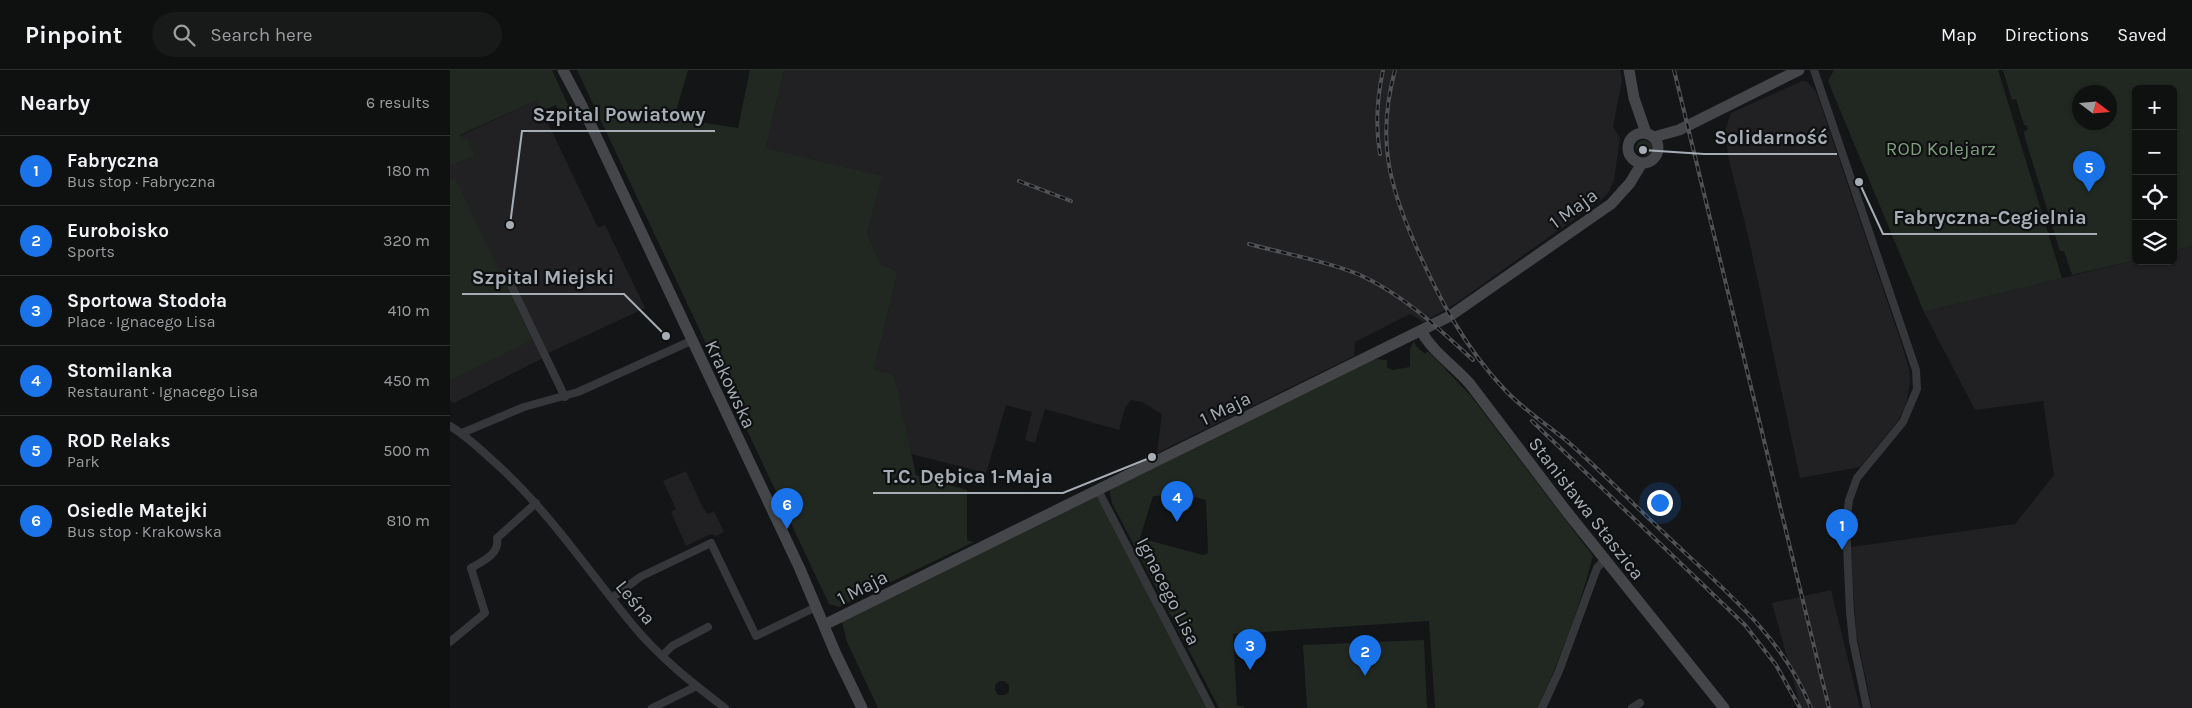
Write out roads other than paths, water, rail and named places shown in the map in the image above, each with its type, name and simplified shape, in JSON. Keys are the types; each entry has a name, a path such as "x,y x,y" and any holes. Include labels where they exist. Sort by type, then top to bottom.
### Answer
{"street":[{"path":"1629,70 1634,98 1649,138 1657,154 1653,160 1638,161 1628,146 1632,138 1649,138 1679,130 1799,70"},
{"path":"1814,70 1916,370 1917,389 1907,415 1857,478 1849,500 1846,523 1850,612 1853,641 1867,708"},
{"name":"Krakowska","path":"565,72 862,708"},
{"name":"1 Maja","path":"824,625 1450,316 1611,204 1623,190 1638,161"},
{"path":"511,285 565,397"},
{"name":"Stanisława Staszica","path":"1421,331 1427,342 1455,367 1474,390 1605,560 1724,708"},
{"path":"462,433 524,407 565,397 691,341"},
{"name":"Leśna","path":"450,426 462,433 512,477 536,503 632,625 662,656 725,708"},
{"name":"Ignacego Lisa","path":"1098,490 1211,708"},
{"path":"450,642 485,613 471,568 492,554 497,547 497,538 536,503"},
{"path":"612,598 640,577 711,543 756,636 816,607"},
{"path":"1542,708 1559,671 1597,568 1605,560"},
{"path":"662,656 672,646 708,627"},
{"path":"652,708 697,686"},
{"path":"1632,708 1640,703"}],"railway":[{"path":"1380,154 1377,112 1383,70"},
{"path":"1395,70 1390,94 1386,138 1392,180 1406,222 1424,264 1443,302 1465,339 1477,357 1512,397 1567,441 1747,612 1784,657 1799,682 1811,708"},
{"path":"1674,70 1829,708"},
{"path":"1019,181 1071,201"},
{"path":"1249,244 1334,266 1376,283 1420,313 1473,360"},
{"path":"1532,421 1745,625 1776,665 1800,708"}],"place":[{"name":"Solidarność","path":"1643,150"},
{"name":"Fabryczna-Cegielnia","path":"1859,182"},
{"name":"ROD Relaks","path":"2089,192"},
{"name":"Szpital Powiatowy","path":"510,225"},
{"name":"Szpital Miejski","path":"666,336"},
{"name":"T.C. Dębica 1-Maja","path":"1152,457"},
{"name":"Stomilanka","path":"1177,522"},
{"name":"Osiedle Matejki","path":"787,529"},
{"name":"Fabryczna","path":"1842,550"},
{"name":"Sportowa Stodoła","path":"1250,670"},
{"name":"Euroboisko","path":"1365,676"}],"park label":[{"name":"ROD Kolejarz","path":"1941,148"}]}
